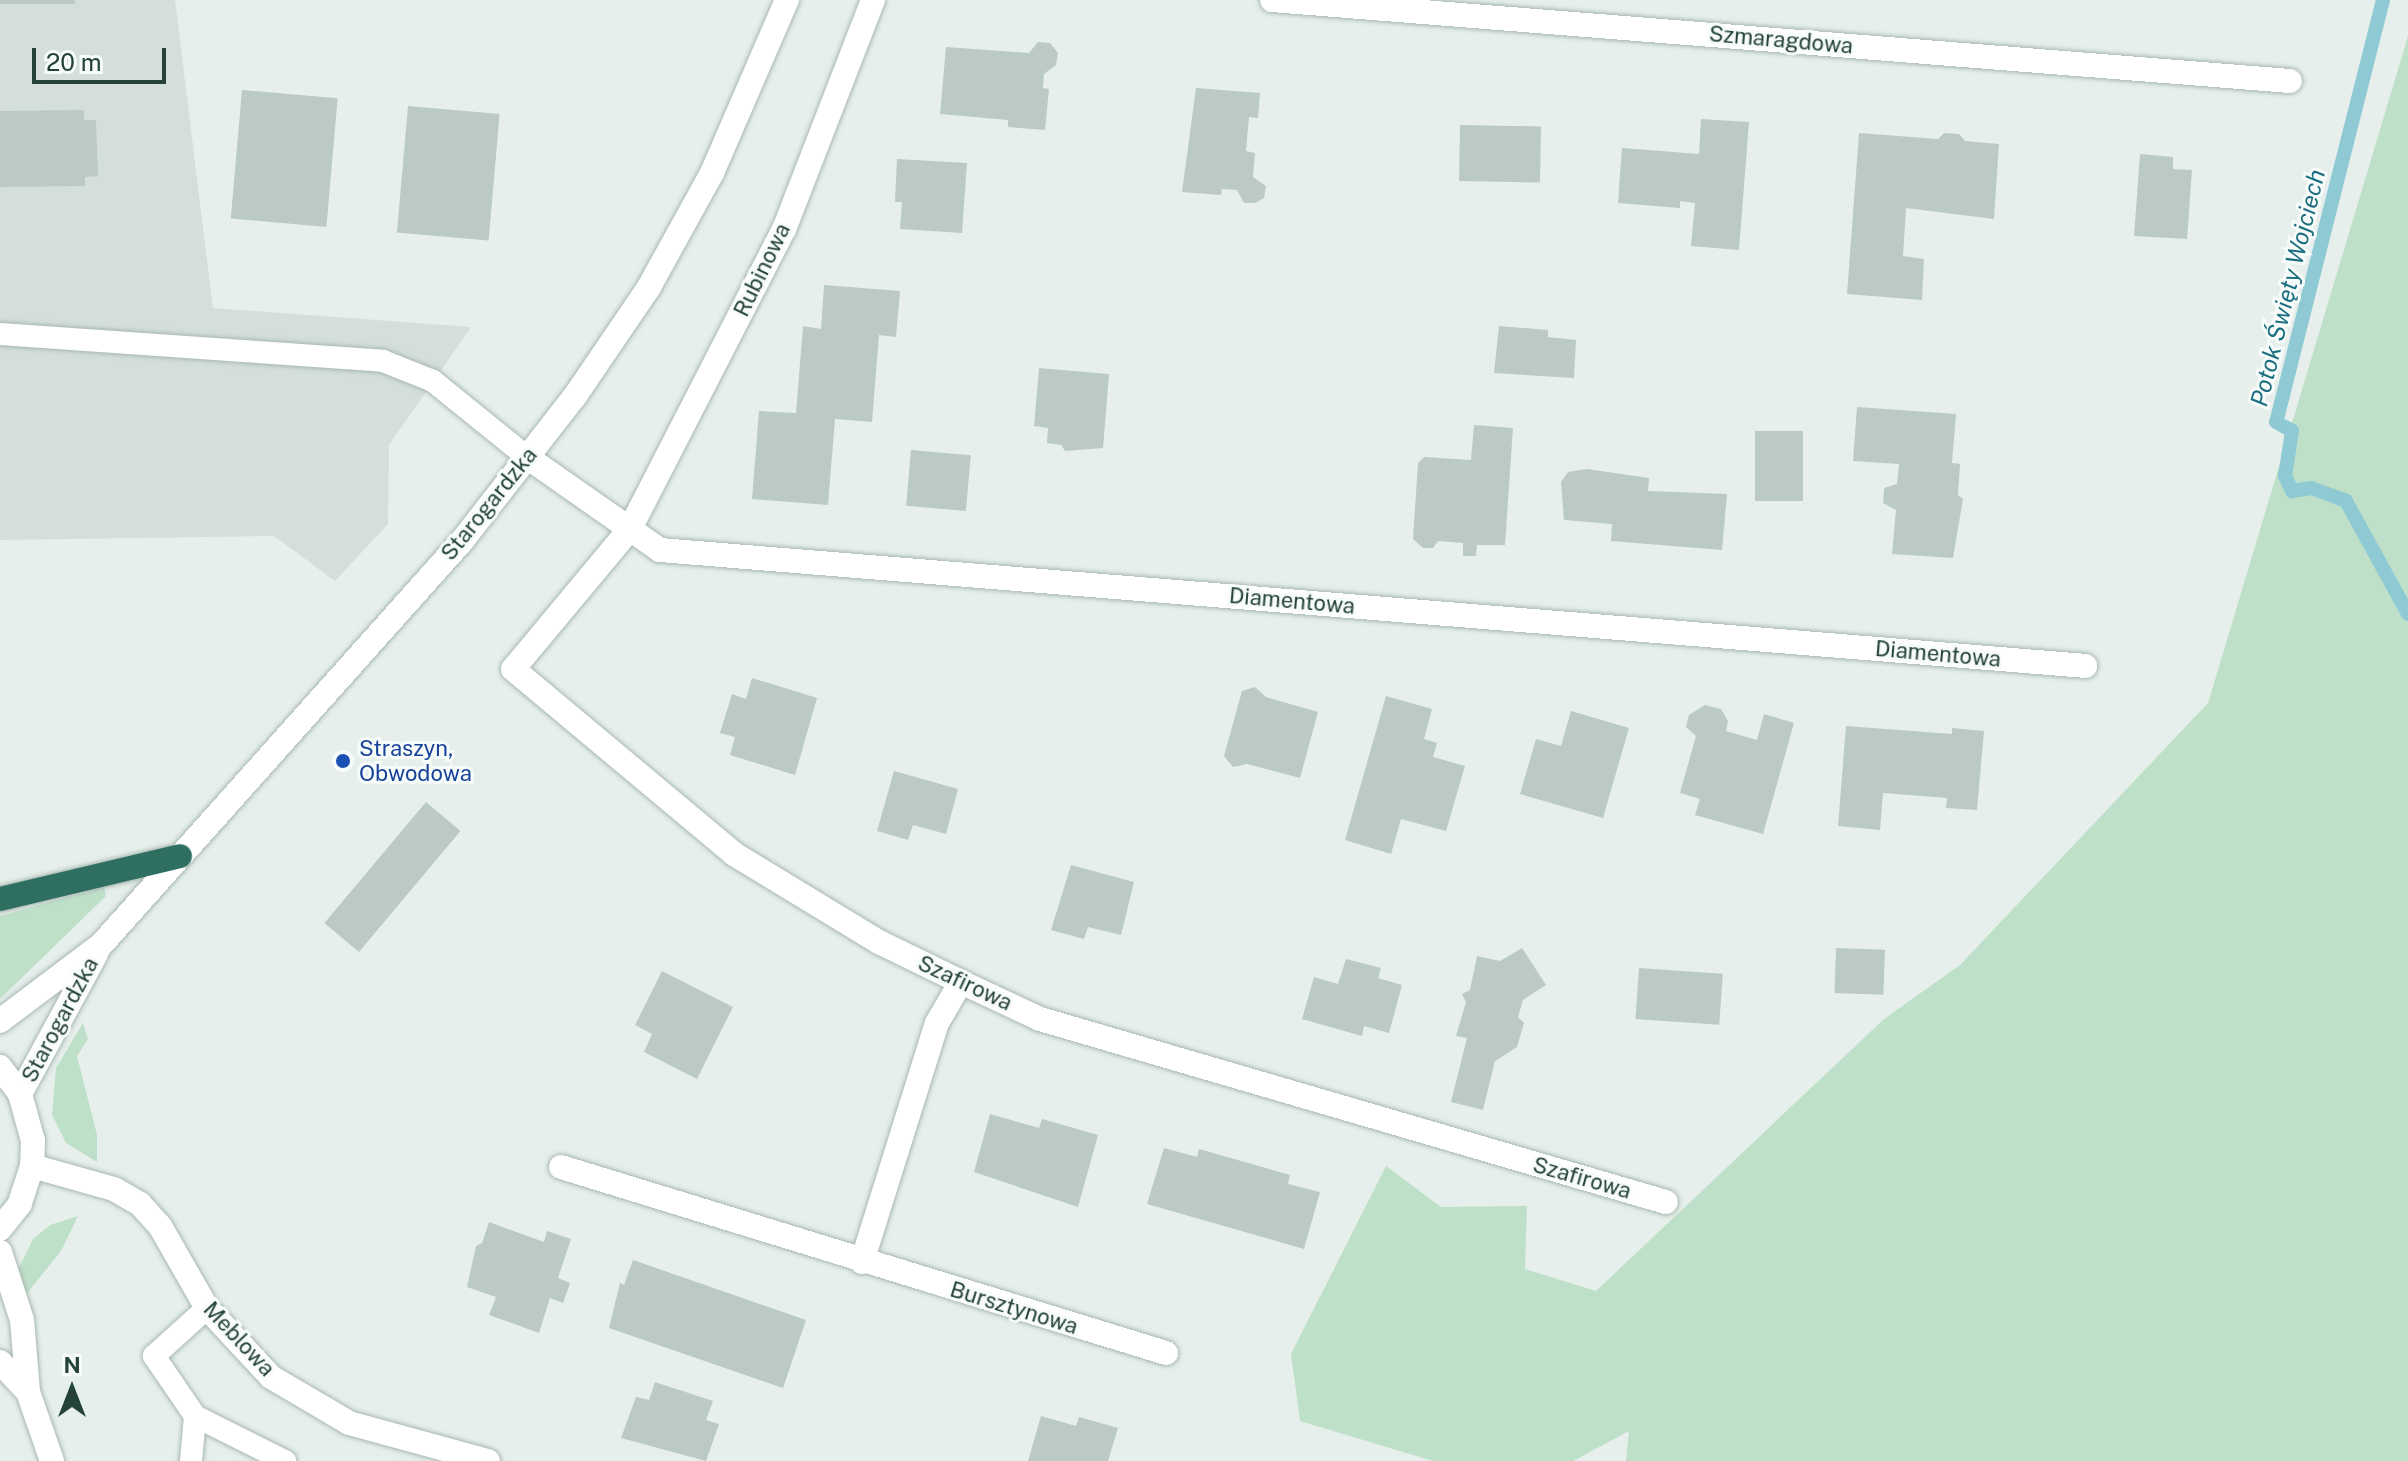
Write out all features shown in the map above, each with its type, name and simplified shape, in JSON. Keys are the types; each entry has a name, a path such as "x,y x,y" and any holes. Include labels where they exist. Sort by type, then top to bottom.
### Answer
{"highway":[{"path":"0,899 180,856"}],"street":[{"name":"Starogardzka","path":"0,1021 101,945 462,541 527,457 649,287 712,173 787,0"},
{"name":"Rubinowa","path":"629,530 784,229 873,0"},
{"name":"Szmaragdowa","path":"1272,0 2290,81"},
{"name":"Diamentowa","path":"527,457 660,550 2085,666"},
{"name":"Szafirowa","path":"629,530 513,669 734,854 879,942 1040,1019 1666,1202"},
{"name":"Starogardzka","path":"20,1094 101,945"},
{"path":"862,1262 937,1023 961,982"},
{"path":"0,1067 20,1094 29,1117 32,1166 20,1204 0,1229"},
{"name":"Meblowa","path":"32,1166 114,1189 140,1204 160,1226 207,1308 271,1377 349,1423 488,1461"},
{"name":"Bursztynowa","path":"561,1167 1166,1353"},
{"path":"0,1252 22,1320 28,1392 52,1461"},
{"path":"0,1362 28,1392"}],"lane":[{"path":"0,334 383,361 433,381 527,457"},
{"path":"207,1308 154,1356 195,1416 285,1461"},
{"path":"191,1461 195,1416"}],"shaded area":[{"path":"0,0 175,0 213,308 471,327 389,445 388,524 335,581 274,536 0,540"}],"green space":[{"path":"2408,36 2408,1461 1626,1461 1629,1431 1573,1461 1433,1461 1300,1421 1291,1354 1386,1166 1441,1207 1527,1206 1525,1269 1596,1291 1884,1019 1960,965 2208,703"},
{"path":"104,887 106,896 0,999 0,916"},
{"path":"83,1023 88,1039 77,1056 97,1135 97,1162 66,1143 52,1115 56,1068"},
{"path":"78,1216 61,1251 23,1298 19,1268 33,1239 50,1225"}],"building":[{"path":"0,0 75,0 75,4 0,4"},
{"path":"1038,42 1050,43 1058,53 1056,65 1044,74 1043,88 1049,89 1045,130 1008,127 1008,120 940,114 946,47 1029,53"},
{"path":"1196,88 1260,93 1258,118 1249,117 1246,151 1255,153 1253,177 1266,186 1264,198 1255,203 1244,203 1237,190 1222,189 1221,195 1182,192"},
{"path":"242,90 338,98 326,227 231,219"},
{"path":"408,106 500,114 489,241 397,233"},
{"path":"84,110 84,120 96,120 98,176 85,177 85,186 0,187 0,111"},
{"path":"1701,119 1749,122 1739,250 1691,246 1695,203 1680,201 1680,208 1618,203 1622,148 1699,154"},
{"path":"1460,125 1541,126 1540,182 1459,181"},
{"path":"1859,133 1938,139 1944,133 1959,134 1965,141 1999,144 1994,219 1906,208 1903,256 1924,259 1922,300 1847,294"},
{"path":"2140,154 2173,157 2173,169 2192,170 2187,239 2134,236"},
{"path":"897,159 967,163 962,233 900,229 902,202 895,202"},
{"path":"824,285 900,291 896,337 879,335 872,422 835,419 828,505 752,499 759,411 796,413 803,326 821,329"},
{"path":"1499,326 1548,330 1548,337 1576,340 1574,378 1494,373"},
{"path":"1039,368 1109,374 1103,448 1065,451 1061,445 1047,443 1048,428 1034,426"},
{"path":"1857,407 1956,414 1952,463 1960,464 1958,495 1963,499 1953,558 1892,554 1896,510 1883,503 1884,488 1897,484 1899,464 1853,461"},
{"path":"1474,425 1513,428 1505,545 1477,545 1476,556 1463,556 1463,543 1438,541 1433,548 1423,548 1413,539 1418,463 1424,457 1471,460"},
{"path":"1755,431 1803,431 1803,501 1755,501"},
{"path":"911,450 971,455 966,511 906,506"},
{"path":"1587,469 1649,478 1648,491 1727,494 1722,550 1611,541 1612,524 1564,520 1561,482 1568,472"},
{"path":"752,678 817,698 795,775 730,755 735,737 720,733 732,694 746,699"},
{"path":"1255,687 1266,697 1318,712 1300,778 1247,764 1233,767 1224,756 1242,691"},
{"path":"1386,696 1432,709 1424,739 1437,743 1433,757 1465,766 1446,831 1401,819 1391,854 1345,840"},
{"path":"1705,705 1721,709 1728,721 1726,731 1757,740 1764,714 1794,723 1763,834 1695,815 1700,799 1680,793 1696,736 1686,727 1689,715"},
{"path":"1571,711 1629,728 1603,818 1520,794 1536,739 1561,746"},
{"path":"1846,726 1952,734 1952,728 1984,731 1977,810 1946,808 1947,798 1883,793 1880,830 1838,826"},
{"path":"894,771 958,789 946,834 913,825 908,840 877,831"},
{"path":"426,802 460,831 359,952 324,923"},
{"path":"1071,865 1134,882 1121,935 1088,927 1084,939 1051,930"},
{"path":"1522,948 1546,985 1523,1000 1518,1017 1524,1023 1517,1047 1495,1061 1483,1110 1451,1102 1467,1038 1456,1036 1466,1002 1462,994 1470,990 1477,956 1500,961"},
{"path":"1836,948 1885,950 1883,995 1834,993"},
{"path":"1346,959 1381,968 1378,978 1402,985 1389,1033 1364,1026 1362,1036 1302,1019 1314,977 1338,984"},
{"path":"1639,968 1723,974 1719,1025 1635,1019"},
{"path":"662,971 733,1007 697,1079 644,1052 652,1034 635,1025"},
{"path":"990,1114 1039,1128 1042,1119 1098,1135 1078,1207 974,1172"},
{"path":"1164,1148 1197,1157 1199,1149 1290,1175 1288,1184 1320,1192 1304,1249 1147,1204"},
{"path":"489,1222 544,1242 547,1231 571,1239 558,1278 570,1283 563,1303 550,1298 539,1333 489,1315 496,1297 467,1287 476,1246 482,1243"},
{"path":"633,1260 806,1320 783,1388 609,1328 620,1283 624,1285"},
{"path":"655,1382 713,1401 706,1420 719,1424 706,1461 621,1438 636,1397 649,1400"},
{"path":"1041,1416 1076,1426 1079,1417 1118,1428 1108,1461 1028,1461"}],"waterway":[{"name":"Potok Święty Wojciech","path":"2383,0 2276,422 2292,431 2285,476 2292,491 2311,488 2346,501 2408,614"}],"place":[{"name":"Straszyn, Obwodowa","path":"343,761"}]}
